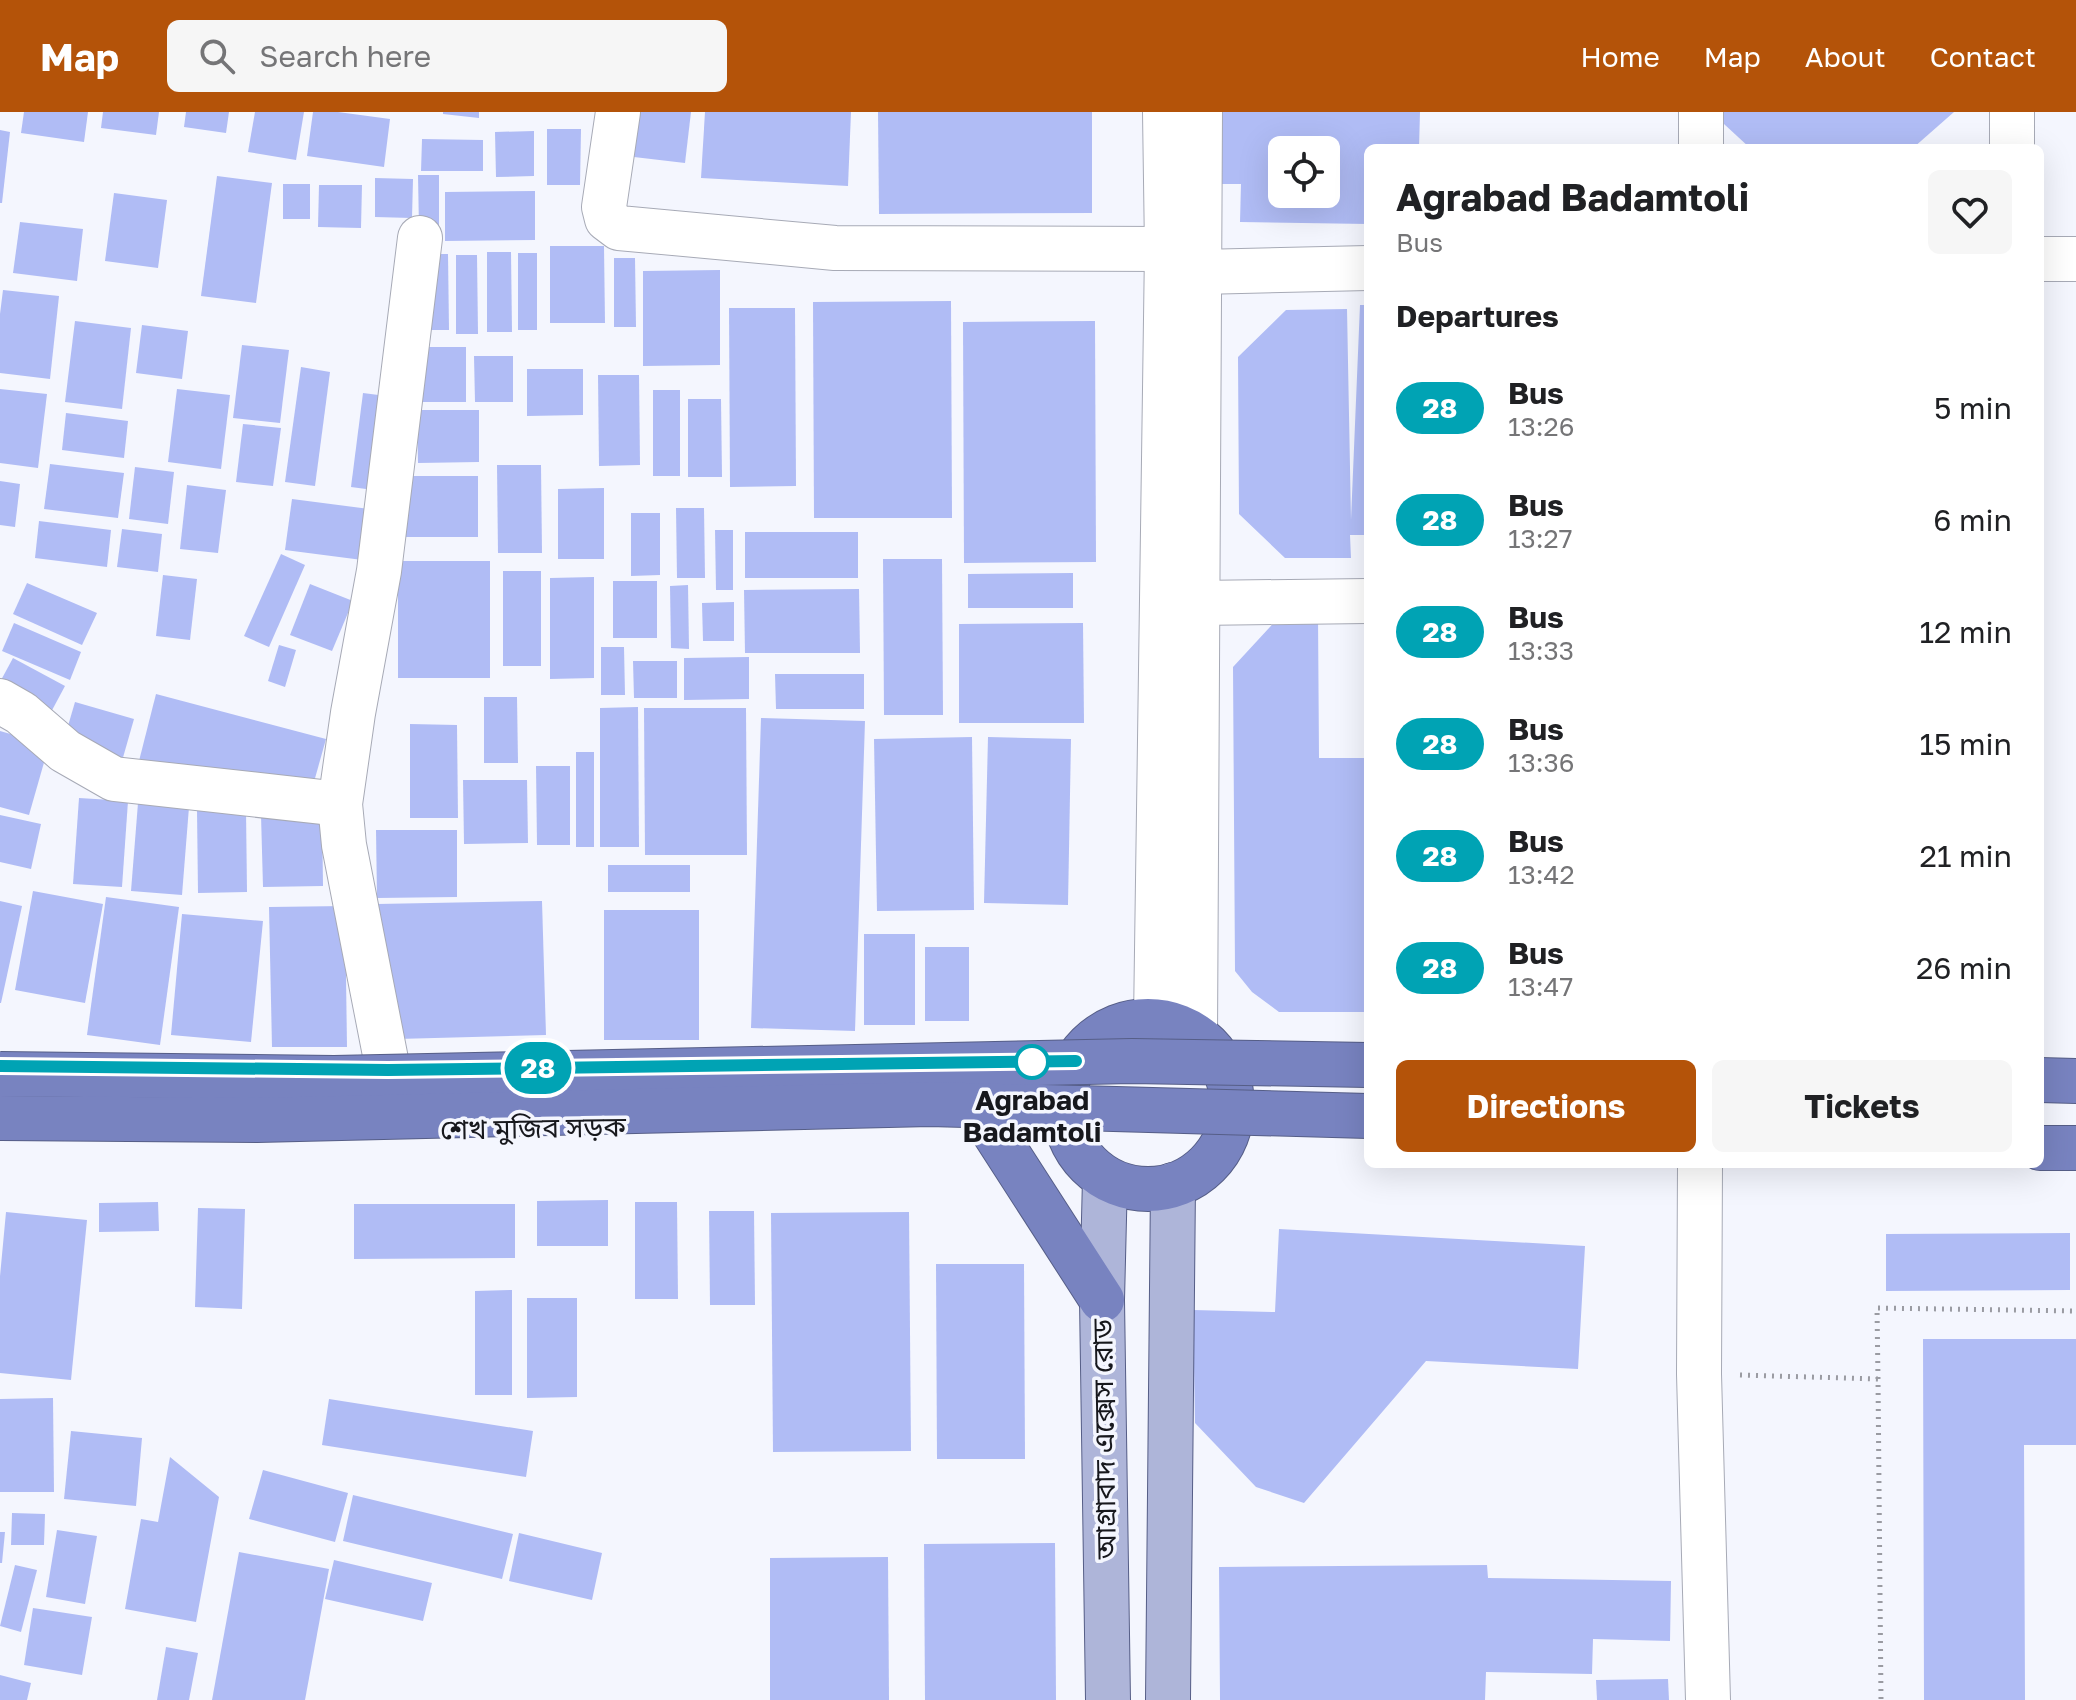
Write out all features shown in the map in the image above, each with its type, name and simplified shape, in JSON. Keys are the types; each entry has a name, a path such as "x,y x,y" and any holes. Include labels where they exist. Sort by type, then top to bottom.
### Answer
{"highway":[{"path":"1191,1041 1228,1080 1231,1107 1227,1133 1214,1156 1196,1174 1173,1185 1148,1189 1126,1187 1105,1178 1088,1164 1074,1145 1066,1124 1064,1098 1076,1061 1103,1035 1119,1026 1191,1041 1364,1067"},
{"path":"0,1066 388,1070 1076,1061"},
{"path":"0,1074 334,1078 1132,1061 1364,1068"},
{"path":"2044,1082 2076,1083"},
{"path":"0,1118 257,1120 930,1104 1364,1116"},
{"path":"988,1123 1102,1300"},
{"name":"শেখ মুজিব সড়ক","path":"0,1134 1066,1124"},
{"path":"2044,1129 2076,1129"},
{"path":"1227,1133 1364,1136"},
{"path":"2044,1148 2076,1148"}],"main road":[{"name":"আগ্রাবাদ এক্সেস রোড","path":"1105,1178 1102,1300 1108,1700"},
{"path":"1168,1700 1173,1185"}],"street":[{"path":"618,112 604,207 607,219 619,228 835,248 1364,268"},
{"path":"1165,112 1183,260 1196,603 1191,1041"},
{"path":"1191,1041 1183,260 1200,112"},
{"path":"1701,112 1701,144"},
{"path":"2012,112 2012,144"},
{"path":"388,1070 344,845 340,804 379,571 420,238"},
{"path":"2044,259 2076,259"},
{"path":"1196,603 1364,601"},
{"path":"0,701 21,713 65,751 114,779 340,804"},
{"path":"1700,1168 1699,1374 1708,1700"}],"path":[{"path":"1881,1700 1877,1308 2076,1311"},
{"path":"1699,1374 1878,1379"}],"building":[{"path":"24,112 88,112 84,142 21,133"},
{"path":"103,112 159,112 156,135 101,128"},
{"path":"186,112 229,112 226,133 184,127"},
{"path":"255,112 304,112 296,160 248,152"},
{"path":"313,112 390,119 384,167 307,156"},
{"path":"479,112 479,118 443,114"},
{"path":"639,112 691,112 685,163 634,157"},
{"path":"705,112 851,112 848,186 701,178"},
{"path":"878,112 1092,112 1092,213 879,214"},
{"path":"1218,112 1420,112 1419,144 1364,144 1364,224 1240,222 1241,184 1217,184"},
{"path":"1711,112 1954,112 1918,144 1746,144"},
{"path":"547,129 581,129 580,185 547,185"},
{"path":"0,130 10,132 2,203 0,203"},
{"path":"534,131 534,176 496,177 495,132"},
{"path":"422,139 483,140 483,171 421,171"},
{"path":"418,175 439,175 439,229 419,229"},
{"path":"217,176 272,183 256,303 201,296"},
{"path":"375,178 413,179 412,218 375,217"},
{"path":"283,184 310,184 310,219 283,219"},
{"path":"319,185 362,185 361,228 318,227"},
{"path":"535,191 535,240 445,241 445,192"},
{"path":"114,193 167,200 158,268 105,261"},
{"path":"20,222 83,229 77,281 13,273"},
{"path":"550,246 604,246 605,323 550,323"},
{"path":"487,252 511,252 512,332 487,332"},
{"path":"518,253 537,253 537,330 518,330"},
{"path":"421,254 448,254 449,330 421,330"},
{"path":"456,255 477,255 478,334 456,334"},
{"path":"614,258 635,258 636,327 614,327"},
{"path":"720,270 720,365 643,366 643,271"},
{"path":"3,290 59,296 50,379 0,373"},
{"path":"951,301 952,518 814,518 813,302"},
{"path":"1360,305 1364,305 1364,535 1350,535 1351,558 1285,558 1239,514 1238,357 1286,310 1347,309 1351,520"},
{"path":"729,308 795,308 796,486 730,487"},
{"path":"75,321 131,328 122,409 65,402"},
{"path":"1095,321 1096,562 964,563 963,322"},
{"path":"142,325 188,331 182,379 136,373"},
{"path":"242,345 289,350 280,423 233,418"},
{"path":"419,347 466,347 466,402 420,402"},
{"path":"474,356 513,356 513,402 475,402"},
{"path":"301,367 330,372 315,486 285,482"},
{"path":"527,369 583,369 583,415 527,416"},
{"path":"598,375 639,375 640,465 599,466"},
{"path":"0,389 47,394 38,468 0,463"},
{"path":"177,389 230,395 221,469 168,462"},
{"path":"653,390 680,390 680,476 653,476"},
{"path":"363,393 394,397 381,491 351,487"},
{"path":"688,399 721,399 722,477 688,477"},
{"path":"417,410 479,410 479,462 418,463"},
{"path":"66,413 128,421 124,458 62,450"},
{"path":"243,424 281,428 273,486 236,482"},
{"path":"50,464 124,473 118,518 44,509"},
{"path":"497,465 541,465 542,553 498,553"},
{"path":"135,467 174,472 168,524 129,519"},
{"path":"406,476 478,476 478,537 406,537"},
{"path":"0,481 20,484 15,527 0,525"},
{"path":"187,485 226,490 218,553 180,549"},
{"path":"604,488 604,559 558,559 558,489"},
{"path":"292,499 377,510 370,561 285,550"},
{"path":"676,508 704,508 705,578 677,578"},
{"path":"631,513 660,513 660,575 631,576"},
{"path":"39,521 111,530 107,567 35,558"},
{"path":"122,529 162,534 158,572 117,567"},
{"path":"715,530 733,530 733,590 716,590"},
{"path":"745,532 858,532 858,578 745,578"},
{"path":"281,554 305,565 269,647 244,636"},
{"path":"883,559 942,559 943,715 884,715"},
{"path":"398,561 490,561 490,678 398,678"},
{"path":"503,571 541,571 541,666 503,666"},
{"path":"1073,573 1073,608 968,608 968,574"},
{"path":"163,575 197,579 190,640 156,636"},
{"path":"594,577 594,678 550,679 550,578"},
{"path":"613,581 657,581 657,638 613,638"},
{"path":"27,583 97,613 82,645 13,614"},
{"path":"310,584 353,601 332,651 290,635"},
{"path":"688,585 689,649 671,648 670,586"},
{"path":"859,589 860,653 745,653 744,590"},
{"path":"734,602 734,641 703,641 702,603"},
{"path":"1281,615 1318,615 1319,758 1364,758 1364,1012 1279,1012 1252,992 1235,971 1233,667"},
{"path":"14,623 81,652 70,680 2,651"},
{"path":"1083,623 1084,723 959,723 959,624"},
{"path":"279,645 296,650 285,687 268,681"},
{"path":"601,647 624,647 625,695 601,695"},
{"path":"749,657 749,699 684,700 684,658"},
{"path":"13,658 65,686 50,714 0,682"},
{"path":"633,661 677,661 677,698 634,698"},
{"path":"775,674 864,674 864,709 776,709"},
{"path":"156,694 326,739 312,789 139,761"},
{"path":"484,697 517,697 518,763 484,763"},
{"path":"75,702 134,719 122,761 63,743"},
{"path":"638,707 639,847 600,847 600,708"},
{"path":"644,708 746,708 747,855 645,855"},
{"path":"761,718 865,721 855,1031 751,1028"},
{"path":"410,724 457,725 458,818 410,818"},
{"path":"0,731 49,745 29,815 0,807"},
{"path":"972,737 974,910 877,911 874,739"},
{"path":"988,737 1071,739 1068,905 984,903"},
{"path":"576,752 594,752 594,847 576,847"},
{"path":"536,766 570,766 570,845 537,845"},
{"path":"463,780 527,780 528,843 464,844"},
{"path":"79,798 128,801 122,887 73,884"},
{"path":"138,803 189,807 182,895 131,891"},
{"path":"197,810 246,810 247,892 198,893"},
{"path":"322,813 323,886 263,887 261,815"},
{"path":"0,815 41,824 31,869 0,862"},
{"path":"376,830 457,830 457,897 377,898"},
{"path":"608,865 690,865 690,892 608,892"},
{"path":"33,891 103,904 85,1003 15,990"},
{"path":"106,897 179,907 160,1045 87,1035"},
{"path":"0,901 22,906 1,1003 0,1003"},
{"path":"542,901 546,1035 397,1039 377,904"},
{"path":"345,906 347,1047 272,1047 269,907"},
{"path":"604,910 699,910 699,1040 604,1040"},
{"path":"182,914 263,921 251,1042 171,1035"},
{"path":"864,934 915,934 915,1025 864,1025"},
{"path":"925,947 969,947 969,1021 925,1021"},
{"path":"608,1200 608,1246 537,1246 537,1201"},
{"path":"158,1202 159,1231 99,1232 99,1203"},
{"path":"635,1202 677,1202 678,1299 635,1299"},
{"path":"354,1204 515,1204 515,1258 354,1259"},
{"path":"198,1208 245,1209 242,1309 195,1307"},
{"path":"709,1211 754,1211 755,1305 710,1305"},
{"path":"6,1212 87,1220 71,1380 0,1373 0,1276"},
{"path":"909,1212 911,1451 773,1452 771,1213"},
{"path":"1279,1229 1585,1246 1578,1369 1426,1361 1304,1503 1256,1487 1195,1423 1193,1310 1275,1312"},
{"path":"2070,1233 2070,1290 1886,1291 1886,1234"},
{"path":"936,1264 1024,1264 1025,1459 937,1459"},
{"path":"512,1290 512,1395 475,1395 475,1291"},
{"path":"527,1298 577,1298 577,1397 527,1398"},
{"path":"1923,1339 2076,1339 2076,1445 2024,1445 2025,1700 1924,1700"},
{"path":"53,1398 54,1492 0,1492 0,1399"},
{"path":"329,1399 533,1431 526,1477 322,1445"},
{"path":"71,1431 142,1438 136,1506 64,1499"},
{"path":"170,1457 219,1497 196,1622 125,1609 141,1519 158,1522"},
{"path":"263,1470 348,1493 335,1542 249,1519"},
{"path":"353,1495 513,1534 502,1579 343,1541"},
{"path":"12,1513 45,1514 44,1545 11,1545"},
{"path":"57,1530 97,1536 85,1604 46,1597"},
{"path":"0,1532 5,1532 2,1563 0,1563"},
{"path":"519,1533 602,1553 592,1600 509,1581"},
{"path":"1055,1543 1056,1700 925,1700 924,1544"},
{"path":"239,1552 329,1569 305,1700 212,1700"},
{"path":"888,1557 889,1700 770,1700 770,1558"},
{"path":"334,1560 432,1583 423,1621 325,1599"},
{"path":"15,1565 37,1570 21,1632 0,1626"},
{"path":"1487,1565 1488,1578 1671,1581 1670,1641 1593,1639 1592,1674 1486,1672 1485,1700 1220,1700 1219,1567"},
{"path":"33,1608 92,1617 82,1675 24,1665"},
{"path":"166,1647 198,1653 189,1700 157,1700"},
{"path":"0,1675 31,1683 27,1700 0,1700"},
{"path":"1668,1679 1669,1700 1597,1700 1596,1680"}],"bus line":[{"name":"28","path":"0,1066 388,1070 1076,1061"}],"place":[{"name":"Agrabad Badamtoli","path":"1032,1062"}]}
